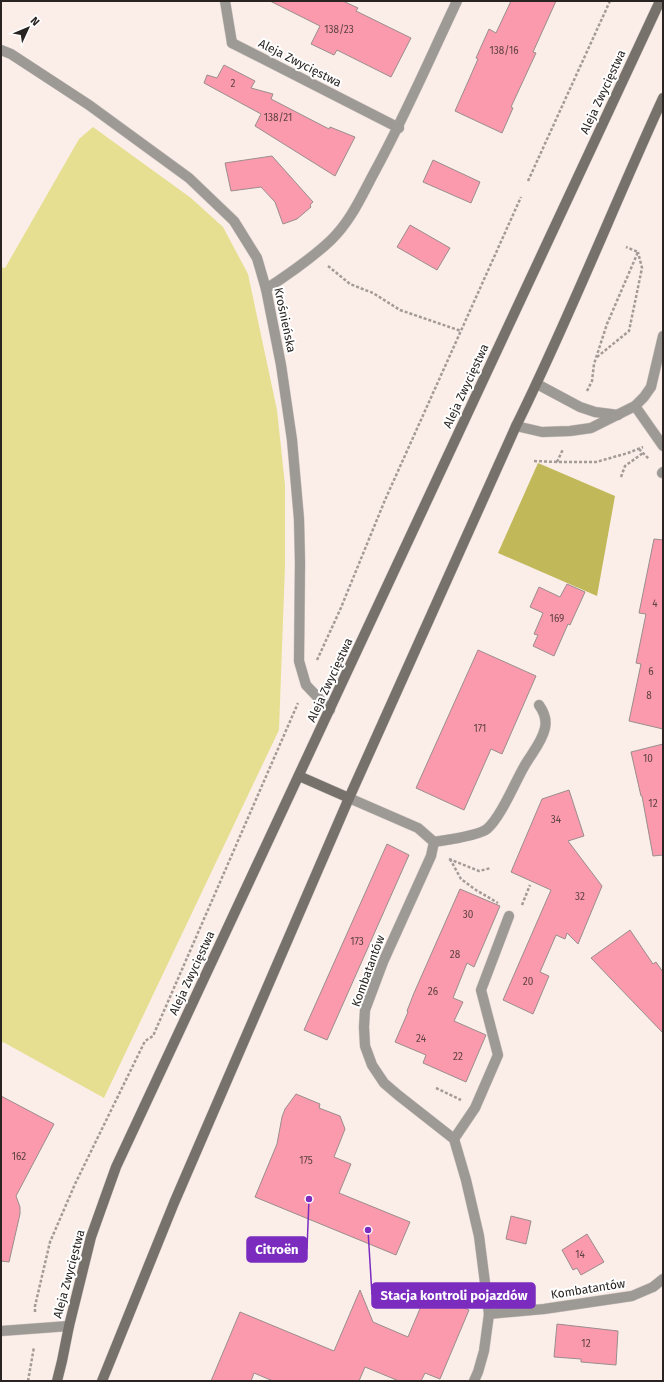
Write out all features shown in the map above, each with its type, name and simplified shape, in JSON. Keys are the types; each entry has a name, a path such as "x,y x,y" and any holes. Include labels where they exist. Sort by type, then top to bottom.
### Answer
{"main road":[{"name":"Aleja Zwycięstwa","path":"57,1381 91,1237 116,1167 660,1"},
{"path":"102,1381 174,1203 349,798 516,426 537,384 663,98"},
{"path":"299,776 349,798"}],"street":[{"name":"Aleja Zwycięstwa","path":"225,1 232,42 399,128"},
{"path":"266,289 304,264 332,239 352,213 399,128 457,1"},
{"name":"Krośnieńska","path":"1,50 11,54 89,105 189,178 234,221 257,258 266,289 281,364 292,440 299,519 299,661 306,685 330,710"},
{"path":"516,426 542,432 570,431 591,428 635,406 651,387 663,336"},
{"path":"537,384 580,407 595,412 618,415"},
{"path":"635,406 663,446"},
{"path":"349,798 418,828 434,842 466,836 486,830 495,819 543,736 546,726 546,718 544,711 539,705"},
{"name":"Kombatantów","path":"434,842 431,856 382,962 365,1010 364,1034 365,1046 372,1065 384,1083 454,1139"},
{"path":"474,1381 484,1351 489,1314 479,1236 466,1180 454,1139 475,1108 498,1055 481,990 510,916"},
{"name":"Kombatantów","path":"489,1314 544,1309 632,1296 653,1287 663,1279"},
{"path":"1,1331 69,1326"}],"path":[{"path":"528,181 610,1"},
{"path":"315,666 340,610 385,500 521,197"},
{"path":"626,247 638,252"},
{"path":"592,381 594,364 607,324 638,252"},
{"path":"597,357 629,331 642,268 638,252"},
{"path":"313,255 350,284 373,293 400,310 461,331"},
{"path":"534,461 596,462 640,449 657,438"},
{"path":"621,477 625,466 643,454"},
{"path":"35,1306 50,1242 75,1184 144,1041 153,1036 298,702"},
{"path":"450,859 461,879 503,906 510,916"},
{"path":"466,866 479,871 491,868"},
{"path":"436,1088 475,1108"},
{"path":"28,1381 35,1344"}],"shaded area":[{"path":"93,127 191,198 223,227 248,274 277,410 285,485 285,566 279,730 104,1098 3,1042 1,1045 1,267 5,268 79,139"},
{"path":"538,463 615,496 597,596 498,553"}],"building":[{"path":"270,1 343,1 358,8 356,11 411,38 391,77 337,50 334,55 311,44 320,26"},
{"path":"511,1 556,1 533,52 536,53 511,107 513,108 502,133 455,111 478,59 476,58 489,29 496,33"},
{"path":"224,65 255,81 251,88 273,94 271,99 329,129 330,127 355,137 335,176 255,126 261,114 204,83 207,75 217,78"},
{"path":"272,156 313,202 310,205 311,207 297,219 283,224 275,202 261,187 231,191 225,163"},
{"path":"433,160 480,182 471,203 423,182"},
{"path":"410,225 450,248 437,270 397,247"},
{"path":"654,539 663,540 663,729 629,721 641,664 636,663 646,614 639,613"},
{"path":"567,584 585,592 570,625 568,624 554,656 533,646 538,635 534,634 543,613 530,607 539,587 560,597"},
{"path":"478,650 536,676 502,754 491,749 464,810 416,788"},
{"path":"663,744 663,855 653,856 642,796 631,752"},
{"path":"569,790 584,836 568,841 602,886 578,944 567,933 565,939 556,935 540,972 549,976 533,1014 503,1000 551,890 511,872 542,799"},
{"path":"387,844 409,855 327,1040 304,1030"},
{"path":"460,889 500,906 474,967 467,963 453,998 463,1002 454,1021 486,1035 466,1082 423,1063 426,1055 395,1042 408,1012 407,1011 414,993"},
{"path":"630,930 653,964 656,962 663,972 663,1033 591,958"},
{"path":"296,1094 320,1104 319,1108 340,1116 345,1129 334,1157 351,1164 339,1193 410,1222 396,1255 255,1197 277,1144 285,1109"},
{"path":"1,1096 54,1124 16,1196 20,1207 20,1214 9,1262 1,1261"},
{"path":"511,1216 531,1221 526,1244 506,1239"},
{"path":"587,1234 604,1262 581,1275 577,1268 573,1270 562,1250"},
{"path":"360,1290 373,1322 408,1337 427,1292 469,1310 440,1379 425,1373 421,1381 399,1381 365,1367 359,1381 273,1381 254,1373 251,1381 211,1381 240,1312 334,1351"},
{"path":"557,1324 618,1331 616,1365 581,1362 581,1359 554,1357"}],"place":[{"name":"Citroën","path":"309,1199"},
{"name":"Stacja kontroli pojazdów","path":"368,1230"}]}
